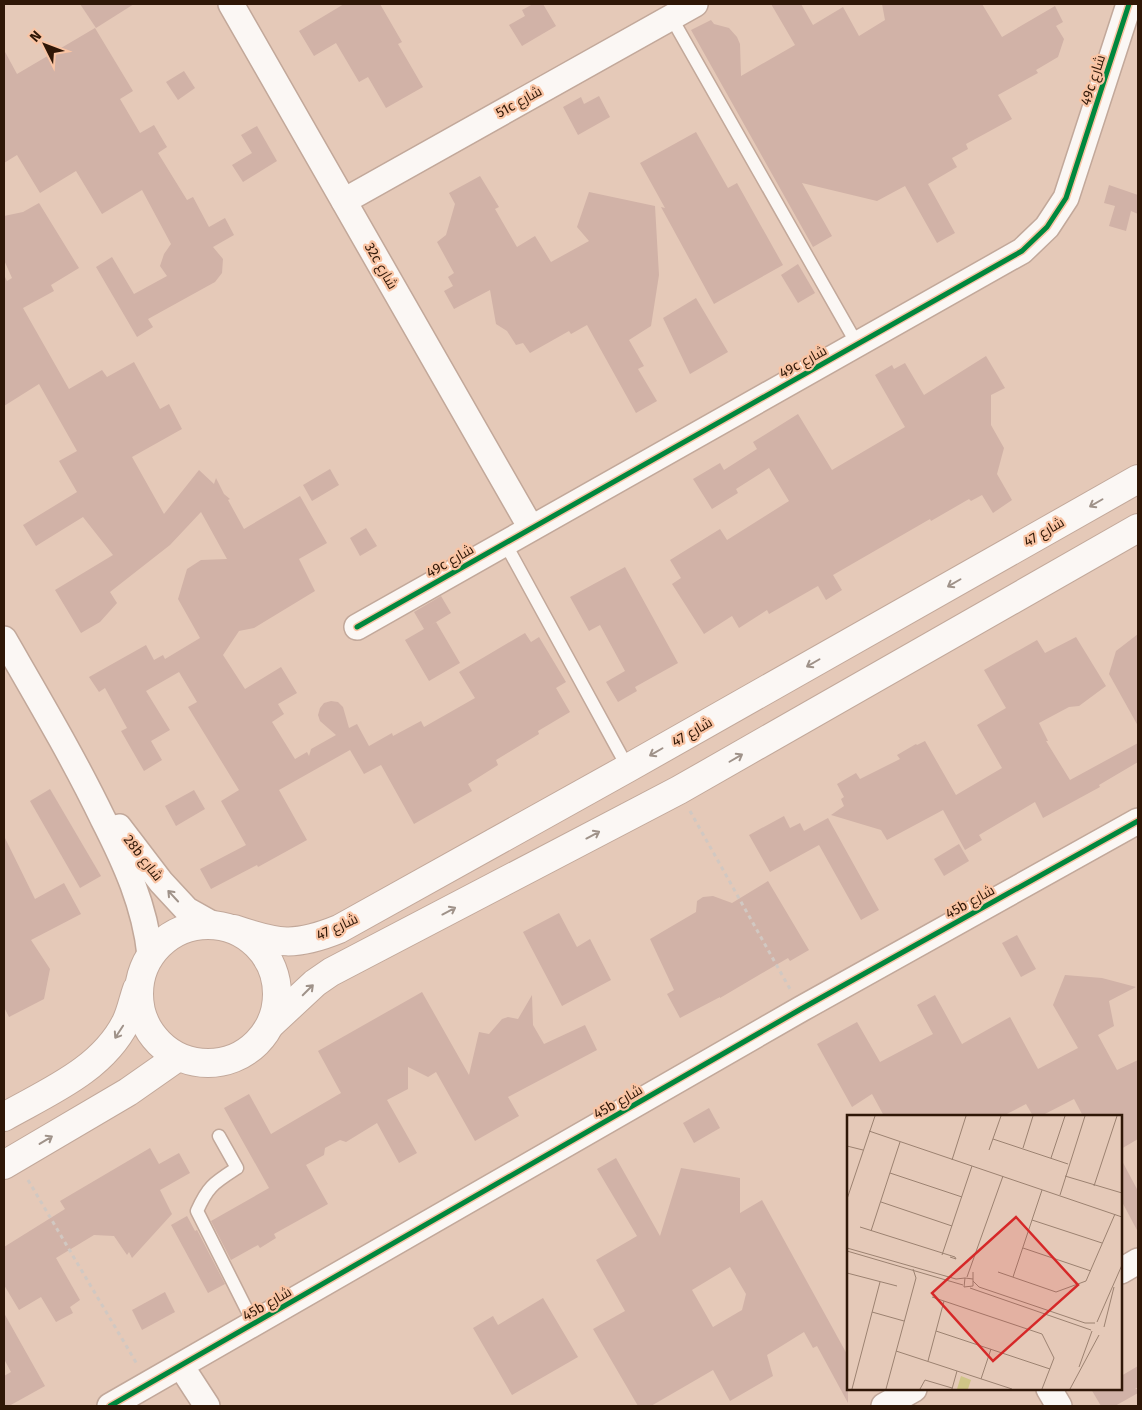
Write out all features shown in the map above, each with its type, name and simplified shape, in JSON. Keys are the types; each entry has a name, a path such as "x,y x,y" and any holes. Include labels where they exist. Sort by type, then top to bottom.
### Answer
{"street":[{"name":"32c شارع","path":"231,4 531,528"},
{"name":"51c شارع","path":"344,201 695,4"},
{"name":"49c شارع","path":"357,627 1022,251 1047,227 1066,198 1129,4"},
{"name":"شارع 47","path":"223,926 262,938 286,942 314,939 330,933 628,768 1138,479"},
{"path":"137,988 140,1012 150,1034 167,1050 178,1057 192,1062 207,1063 227,1060 245,1052 260,1039 272,1022 314,983 331,972 679,790 1138,528"},
{"name":"28b شارع","path":"4,639 85,781 116,844 142,910 150,954"},
{"name":"28b شارع","path":"85,781 161,882 187,910 223,926"},
{"name":"45b شارع","path":"110,1406 802,1009 1138,821"},
{"path":"4,1117 72,1078 93,1063 112,1044 126,1022 150,954 167,937 188,927 223,926 253,941 267,958 276,978 277,1001 272,1022"},
{"path":"9,1161 128,1092 178,1057"},
{"path":"1122,1270 1138,1262"},
{"path":"181,1366 207,1406"},
{"path":"884,1406 912,1390"},
{"path":"1050,1390 1059,1406"}],"lane":[{"path":"671,17 857,344"},
{"path":"505,543 628,768"},
{"path":"219,1136 237,1168 217,1181 205,1194 197,1212 254,1324"}],"path":[{"path":"679,790 802,1009"},
{"path":"9,1161 149,1384"}],"building":[{"path":"80,4 134,4 96,28"},
{"path":"344,4 380,4 402,42 398,44 423,87 386,108 368,77 359,82 336,43 314,56 299,31"},
{"path":"533,4 543,4 556,26 522,46 509,25 525,16 522,10"},
{"path":"771,4 801,4 813,25 843,7 859,36 885,20 882,4 982,4 1002,37 1055,6 1063,22 1056,26 1064,39 1058,57 1036,70 1038,73 998,95 1012,119 966,144 968,149 952,158 957,167 928,184 955,233 937,243 905,186 877,201 802,183 832,236 813,247 691,30 711,20 714,24 729,28 740,44 741,76 795,45"},
{"path":"95,28 133,91 120,99 140,133 154,125 167,147 158,153 187,200 193,197 209,227 225,218 234,235 213,247 223,259 222,273 215,282 148,319 153,327 137,337 96,267 112,257 134,294 167,276 160,266 164,254 171,244 142,190 102,214 76,171 40,193 17,155 4,163 4,50 17,74"},
{"path":"184,71 195,88 178,100 166,82"},
{"path":"599,96 610,117 578,135 563,107 581,97 584,104"},
{"path":"257,126 277,161 243,182 232,165 252,153 241,135"},
{"path":"696,132 728,188 737,183 783,265 714,304 661,207 665,208 640,163"},
{"path":"480,176 499,207 495,209 517,247 535,236 551,262 589,241 577,227 589,192 655,206 659,275 651,326 629,340 644,366 638,369 657,401 636,413 587,325 571,334 569,331 530,353 523,343 516,345 507,331 496,324 490,290 454,309 444,291 453,286 448,277 454,273 437,242 446,235 455,204 449,193"},
{"path":"1109,185 1138,195 1138,214 1131,211 1126,231 1109,226 1115,206 1104,203"},
{"path":"39,203 79,268 51,285 54,291 23,308 69,389 102,370 107,377 134,362 160,409 169,404 182,429 132,457 164,514 199,470 214,484 216,478 224,494 230,499 228,500 244,529 300,496 327,543 299,559 315,591 254,628 239,631 223,655 245,689 281,667 297,693 278,704 284,714 272,722 295,759 307,752 309,756 311,749 336,735 320,721 318,715 324,703 338,702 343,707 349,728 357,724 369,746 392,733 393,736 421,721 424,727 475,698 459,672 525,633 531,642 539,637 566,682 556,688 570,712 538,731 539,734 496,760 498,765 468,784 472,791 414,824 381,765 364,774 350,750 279,790 307,840 258,867 257,865 211,889 200,869 246,845 221,801 239,790 188,707 197,702 179,672 146,691 170,730 151,741 162,760 144,771 121,731 127,728 105,688 99,692 89,677 146,645 154,660 163,655 165,659 200,638 178,599 187,569 201,560 227,559 201,512 170,545 110,592 117,603 100,622 81,633 55,590 113,555 83,517 36,546 23,525 77,492 59,461 77,451 39,384 4,406 4,275 7,281 12,278 4,260 4,216 23,212"},
{"path":"798,264 815,293 798,303 781,275"},
{"path":"696,298 728,352 690,374 663,318"},
{"path":"986,356 1005,388 991,395 991,425 1004,448 997,474 1012,500 993,513 982,495 971,501 969,499 931,521 930,519 833,575 842,590 826,600 818,586 769,614 767,610 739,628 732,616 704,634 672,584 681,578 670,560 720,529 727,540 789,501 769,468 736,489 738,493 712,509 693,479 720,463 724,470 757,449 753,442 798,414 832,470 905,427 875,375 892,365 894,369 905,363 924,395"},
{"path":"330,469 339,485 312,501 303,485"},
{"path":"366,528 377,546 360,556 350,538"},
{"path":"625,567 678,663 635,687 637,691 618,702 606,682 625,671 600,625 589,631 570,597"},
{"path":"441,596 451,613 436,622 460,663 429,681 405,640 424,629 414,612"},
{"path":"1138,634 1138,726 1109,674 1116,651"},
{"path":"1076,637 1106,686 1079,706 1069,707 1039,723 1048,741 1046,741 1070,780 1138,743 1138,762 1099,785 1100,787 1043,818 1035,802 979,835 982,840 965,850 943,810 887,840 881,830 831,815 844,806 841,799 844,797 837,784 856,773 860,779 900,759 897,755 925,741 956,795 1002,768 977,725 1006,708 984,670 1037,640 1045,653"},
{"path":"50,789 101,876 80,888 30,801"},
{"path":"194,790 205,809 176,826 165,806"},
{"path":"784,816 790,828 800,823 804,831 828,818 879,910 861,920 819,845 770,872 749,835"},
{"path":"4,836 35,899 64,883 81,914 31,940 50,969 44,999 9,1017 4,1007"},
{"path":"959,844 969,861 944,876 934,859"},
{"path":"768,881 809,950 790,961 788,958 720,998 680,1018 667,994 674,990 650,939 696,912 697,901 703,897 713,896 732,903"},
{"path":"559,913 577,947 590,939 611,980 562,1006 523,932"},
{"path":"1017,935 1036,969 1021,977 1002,943"},
{"path":"1065,975 1102,978 1136,987 1109,1001 1114,1026 1098,1035 1117,1070 1138,1060 1138,1139 1122,1148 1122,1115 1082,1115 1074,1099 1043,1115 1032,1115 1026,1104 1005,1115 883,1115 872,1094 852,1107 817,1044 857,1022 880,1062 933,1034 917,1005 935,995 962,1044 1010,1017 1038,1069 1078,1048 1053,1005"},
{"path":"422,992 469,1075 479,1032 489,1034 502,1019 508,1017 518,1019 532,995 533,1025 544,1044 585,1025 597,1050 508,1097 519,1116 475,1141 436,1072 428,1077 408,1067 408,1089 387,1100 417,1153 399,1163 377,1123 346,1142 340,1140 325,1148 324,1155 306,1165 328,1204 274,1234 276,1238 260,1248 258,1245 231,1260 211,1221 269,1188 224,1108 249,1094 271,1134 341,1093 318,1051"},
{"path":"709,1108 720,1128 694,1143 683,1123"},
{"path":"150,1148 159,1164 179,1153 190,1173 160,1190 172,1214 132,1258 129,1252 127,1255 114,1236 94,1235 56,1258 80,1300 70,1307 73,1313 56,1322 41,1297 19,1310 4,1285 4,1247 65,1209 60,1201"},
{"path":"616,1158 660,1236 681,1168 740,1178 740,1213 762,1200 847,1354 848,1403 817,1346 813,1348 804,1332 767,1355 773,1376 730,1401 713,1370 651,1406 638,1406 593,1329 625,1311 596,1260 637,1236 597,1169","holes":["730,1267 746,1294 742,1310 713,1327 692,1290"]},
{"path":"1122,1161 1138,1191 1138,1232 1122,1202"},
{"path":"187,1216 195,1231 197,1230 225,1284 208,1293 171,1225"},
{"path":"165,1292 175,1312 142,1330 132,1310"},
{"path":"543,1298 578,1357 512,1395 473,1328 493,1316 498,1325"},
{"path":"4,1313 45,1386 9,1406 4,1406 4,1376 11,1372 4,1359"},
{"path":"1138,1366 1138,1387 1135,1389 1138,1389 1138,1393 1115,1406 1101,1406 1092,1390 1122,1390 1122,1375"}],"cycle path":[{"path":"357,627 1022,251 1047,227 1066,198 1129,4"},
{"path":"110,1406 801,1009 1138,821"}]}
